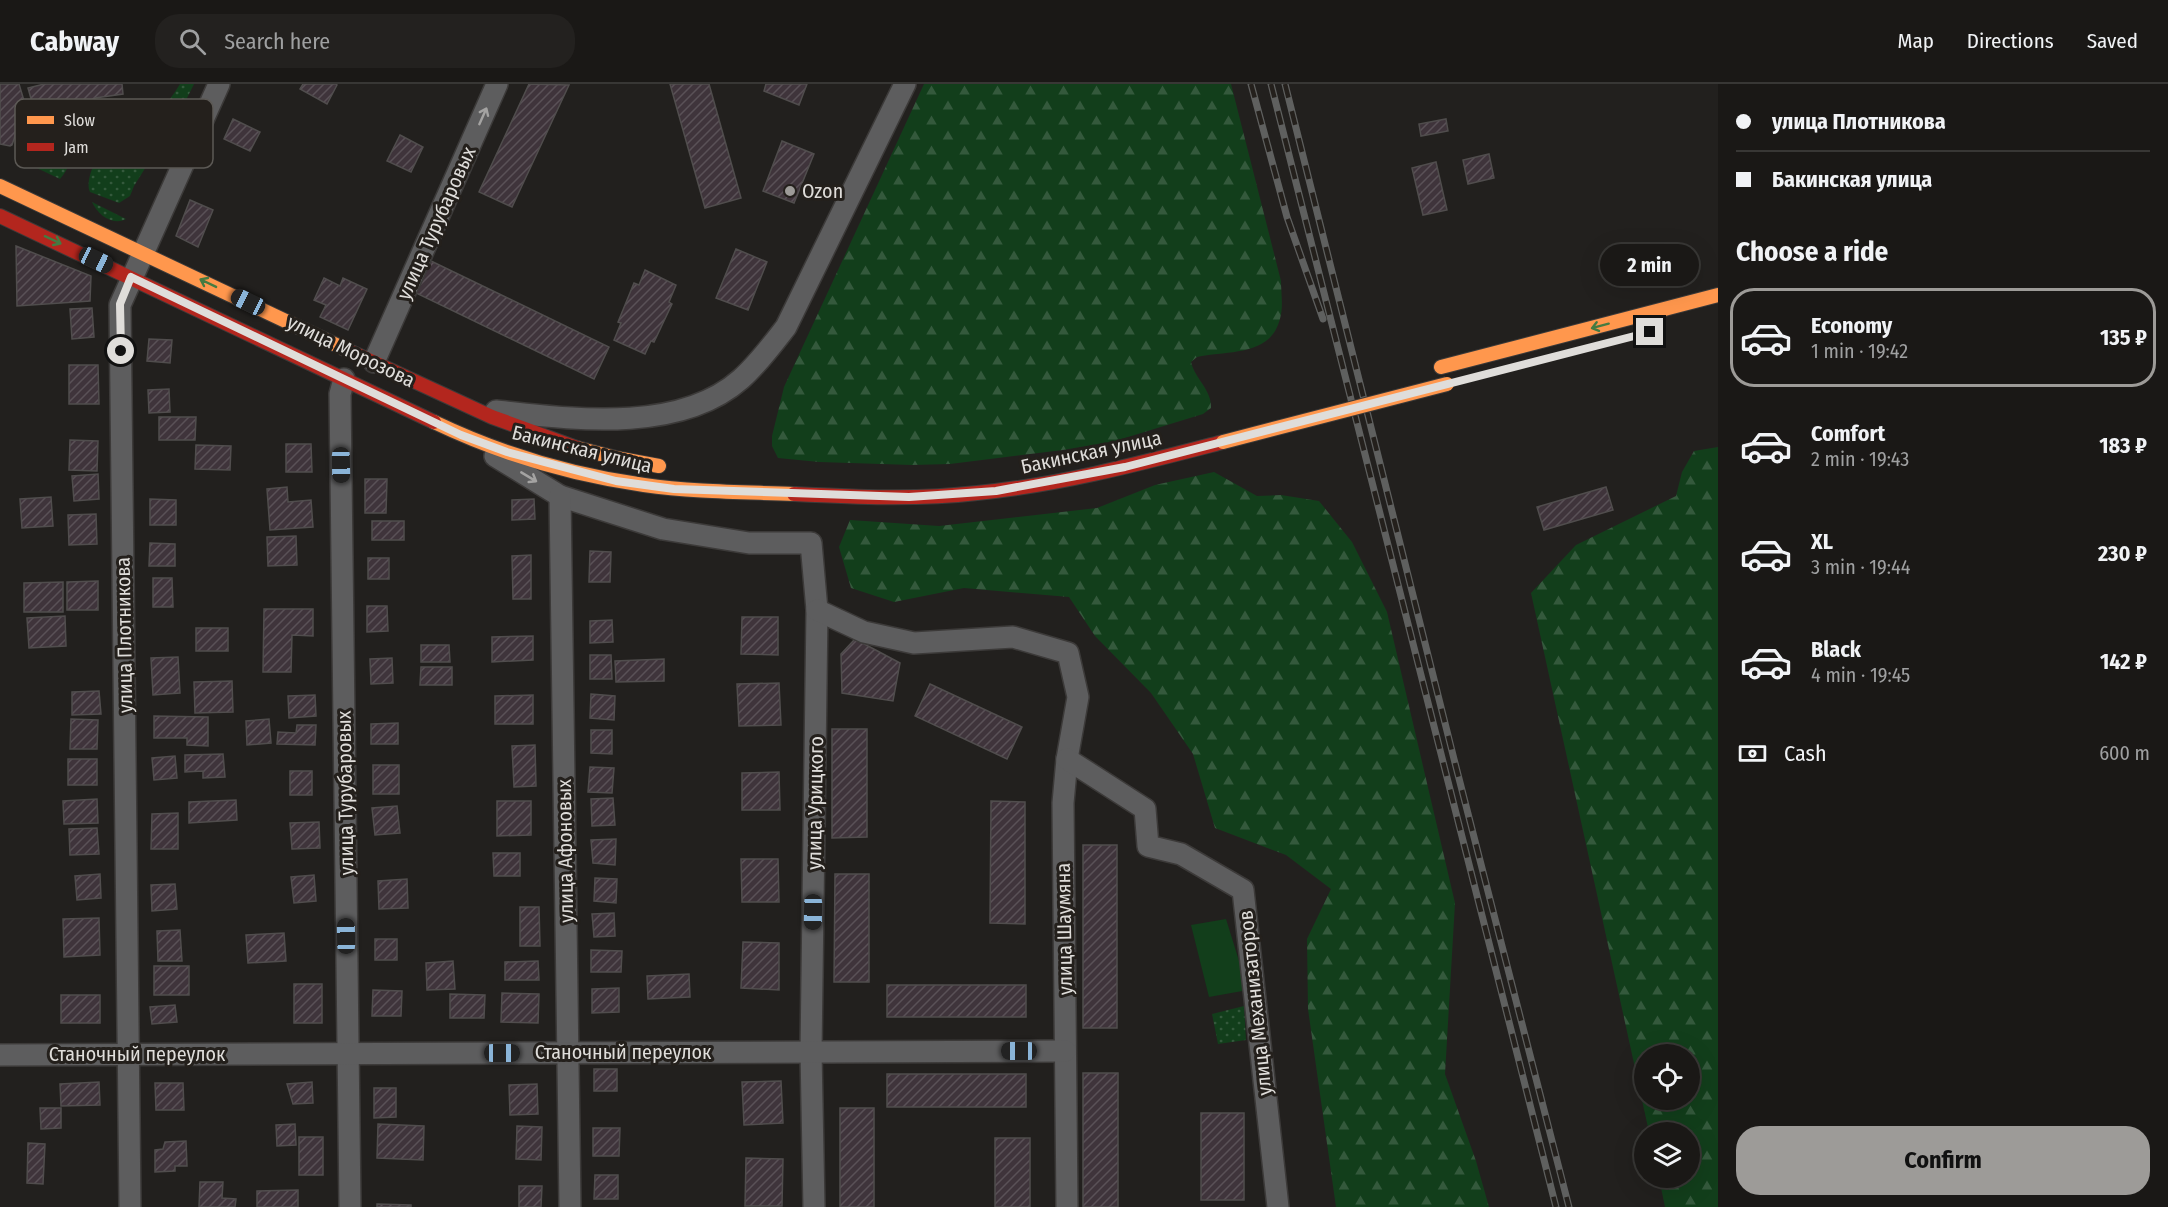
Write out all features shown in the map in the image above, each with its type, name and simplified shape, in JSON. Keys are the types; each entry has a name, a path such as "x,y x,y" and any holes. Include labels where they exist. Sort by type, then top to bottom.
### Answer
{"main road":[{"name":"улица Морозова","path":"0,186 473,409"},
{"name":"улица Морозова","path":"0,216 461,435"},
{"path":"1436,369 1718,295"},
{"name":"Бакинская улица","path":"461,435 507,452 605,478 674,489 909,497 996,491 1062,480 1223,442 1453,383"},
{"name":"Бакинская улица","path":"473,409 566,445 622,461 668,467"}],"street":[{"name":"улица Плотникова","path":"212,99 219,84"},
{"name":"улица Турубаровых","path":"374,362 497,84"},
{"path":"473,409 598,420 633,418 666,413 695,405 718,395 740,381 786,327 905,84"},
{"name":"улица Плотникова","path":"130,1207 120,304 180,168"},
{"name":"улица Турубаровых","path":"345,379 340,394 350,1207"},
{"name":"улица Морозова","path":"461,435 560,496 663,529 749,543 811,543"},
{"name":"улица Афоновых","path":"560,496 570,1207"},
{"name":"улица Урицкого","path":"811,543 818,610 811,1052 814,1207"},
{"name":"улица Шаумяна","path":"818,610 864,632 914,643 1013,637 1068,653 1078,697 1067,759 1063,803 1067,1207"},
{"name":"улица Механизаторов","path":"1067,759 1145,809 1148,846 1181,854 1243,890 1278,1207"},
{"name":"Станочный переулок","path":"0,1055 1065,1051"}],"green space":[{"path":"180,84 194,84 186,99 170,99"},
{"path":"924,84 1231,84 1281,281 1282,306 1277,328 1270,338 1260,345 1236,352 1197,357 1191,362 1209,396 1211,408 1203,414 1115,441 950,464 819,462 778,458 772,446 772,436 784,387"},
{"path":"37,168 67,168 60,179"},
{"path":"93,168 145,168 130,196 119,203 90,192"},
{"path":"92,202 126,219 116,221 106,218"},
{"path":"1718,447 1718,1207 1665,1207 1661,1188 1700,1188 1700,1122 1647,1122 1644,1110 1700,1110 1700,1044 1634,1044 1634,1063 1531,593 1576,545 1676,496 1682,472 1694,451"},
{"path":"1214,472 1257,496 1281,495 1319,501 1352,542 1387,612 1455,903 1445,1074 1476,1161 1489,1207 1336,1207 1308,1009 1307,939 1331,889 1286,855 1215,828 1193,754 1151,693 1095,636 1069,597 964,588 894,602 851,588 839,547 850,520 939,526 1097,508 1155,485"},
{"path":"1226,919 1248,990 1209,997 1191,925"},
{"path":"1244,1006 1246,1040 1218,1044 1212,1014"}],"building":[{"path":"0,84 19,84 24,99 15,99 15,136 12,145 0,144"},
{"path":"44,84 122,84 123,94 94,99 31,99 28,88"},
{"path":"303,84 337,85 327,104 300,89"},
{"path":"529,84 569,85 512,207 479,192"},
{"path":"670,84 709,84 741,198 705,208"},
{"path":"766,84 807,84 799,105 764,91"},
{"path":"233,119 260,132 250,151 224,139"},
{"path":"1446,119 1448,131 1421,136 1419,124"},
{"path":"400,135 423,147 411,172 387,161"},
{"path":"782,141 814,154 794,203 763,191"},
{"path":"1489,154 1494,178 1468,184 1463,160"},
{"path":"1436,162 1447,210 1423,215 1412,168"},
{"path":"190,200 213,210 198,247 176,236"},
{"path":"16,246 91,276 90,301 17,306"},
{"path":"736,249 767,262 748,310 716,298"},
{"path":"431,261 609,347 594,379 416,293"},
{"path":"645,270 676,285 669,302 672,304 654,342 651,341 645,354 614,340 621,323 618,322 634,283 639,285"},
{"path":"324,278 340,286 343,278 367,289 348,330 320,317 326,305 314,300"},
{"path":"92,308 94,337 72,339 70,309"},
{"path":"149,339 172,340 170,363 147,361"},
{"path":"69,365 98,365 99,404 69,404"},
{"path":"169,389 170,412 149,413 148,390"},
{"path":"159,417 196,417 195,440 159,440"},
{"path":"70,440 98,441 97,471 69,470"},
{"path":"286,444 311,444 312,472 286,472"},
{"path":"196,445 231,446 230,470 195,469"},
{"path":"98,474 99,499 74,501 72,476"},
{"path":"365,479 387,479 386,513 365,513"},
{"path":"287,487 288,502 311,500 313,527 270,530 267,489"},
{"path":"1606,487 1613,510 1544,530 1537,507"},
{"path":"51,497 53,526 22,528 20,499"},
{"path":"150,499 176,500 176,525 150,525"},
{"path":"534,499 535,519 512,520 512,500"},
{"path":"96,514 97,544 69,545 68,515"},
{"path":"372,521 404,521 404,540 372,540"},
{"path":"296,536 297,565 268,566 267,537"},
{"path":"150,543 175,544 175,566 149,566"},
{"path":"590,551 611,552 610,582 589,582"},
{"path":"531,555 531,599 513,599 512,556"},
{"path":"368,558 389,558 389,579 368,579"},
{"path":"153,578 172,578 173,607 153,607"},
{"path":"98,581 98,610 67,610 67,582"},
{"path":"63,582 63,612 24,612 24,583"},
{"path":"367,606 387,606 388,631 367,632"},
{"path":"264,609 313,609 313,636 292,635 291,672 263,672"},
{"path":"65,616 66,646 29,648 27,618"},
{"path":"742,617 778,617 778,655 741,654"},
{"path":"612,620 613,642 590,643 590,621"},
{"path":"196,628 228,628 228,651 196,651"},
{"path":"533,636 533,660 492,662 492,637"},
{"path":"855,639 900,663 893,701 842,693 841,654"},
{"path":"421,645 449,645 450,662 421,662"},
{"path":"590,655 611,655 612,679 590,679"},
{"path":"178,657 180,693 153,695 151,658"},
{"path":"392,658 393,683 371,684 370,659"},
{"path":"664,659 664,681 616,682 615,661"},
{"path":"421,667 452,667 452,685 420,685"},
{"path":"232,681 233,712 195,713 194,682"},
{"path":"779,683 781,725 739,726 737,684"},
{"path":"930,684 1022,727 1007,759 915,716"},
{"path":"99,691 101,714 72,715 72,692"},
{"path":"591,694 615,696 614,720 590,718"},
{"path":"315,695 316,716 289,718 288,696"},
{"path":"533,695 533,724 495,724 495,696"},
{"path":"154,716 208,717 208,746 187,745 187,738 154,738"},
{"path":"71,719 98,720 97,749 70,749"},
{"path":"269,719 271,743 247,745 246,721"},
{"path":"398,723 398,744 371,744 371,724"},
{"path":"297,725 316,725 315,745 277,744 278,732 296,733"},
{"path":"832,729 867,729 867,837 832,838"},
{"path":"591,730 612,730 612,754 591,753"},
{"path":"535,745 536,786 514,787 512,746"},
{"path":"223,754 225,777 203,778 203,771 185,772 185,755"},
{"path":"175,756 177,778 154,780 152,758"},
{"path":"68,759 97,759 97,785 68,785"},
{"path":"373,765 399,765 399,794 373,794"},
{"path":"590,767 614,768 612,793 588,792"},
{"path":"290,771 312,771 312,795 290,795"},
{"path":"779,772 780,810 742,810 742,773"},
{"path":"613,798 615,825 592,826 591,799"},
{"path":"97,799 98,823 64,824 63,801"},
{"path":"236,800 237,820 189,823 189,802"},
{"path":"497,801 531,801 531,835 497,836"},
{"path":"991,801 1025,802 1025,924 990,923"},
{"path":"397,806 400,833 375,835 372,808"},
{"path":"178,813 178,849 151,849 152,814"},
{"path":"319,822 320,848 292,849 290,823"},
{"path":"97,828 99,854 70,855 69,829"},
{"path":"616,839 615,865 593,863 591,840"},
{"path":"1083,845 1117,845 1117,1028 1083,1028"},
{"path":"493,853 520,853 520,876 494,876"},
{"path":"741,859 778,859 779,902 742,902"},
{"path":"100,874 101,898 77,900 75,876"},
{"path":"835,874 869,874 869,982 834,982"},
{"path":"314,875 316,901 294,903 291,877"},
{"path":"595,878 617,879 616,903 594,901"},
{"path":"407,879 408,908 379,909 378,881"},
{"path":"175,884 177,909 152,911 151,885"},
{"path":"520,907 539,907 540,946 520,946"},
{"path":"614,913 615,936 594,937 592,914"},
{"path":"99,918 100,955 64,957 63,919"},
{"path":"180,930 182,961 158,961 157,931"},
{"path":"284,933 286,961 248,963 246,935"},
{"path":"375,939 397,939 397,960 375,960"},
{"path":"743,942 779,943 779,990 741,988"},
{"path":"591,950 622,951 621,972 591,972"},
{"path":"453,961 455,989 427,990 426,963"},
{"path":"538,961 539,980 505,980 505,962"},
{"path":"154,966 189,966 189,995 154,995"},
{"path":"689,974 690,997 648,999 647,976"},
{"path":"294,984 322,984 322,1023 294,1023"},
{"path":"887,985 1026,985 1026,1017 887,1017"},
{"path":"619,988 619,1012 592,1013 592,989"},
{"path":"373,990 402,991 401,1016 372,1016"},
{"path":"502,993 539,994 538,1023 501,1022"},
{"path":"450,994 485,995 484,1018 450,1018"},
{"path":"61,995 100,995 100,1023 61,1023"},
{"path":"175,1005 177,1022 152,1024 150,1007"},
{"path":"594,1069 617,1069 617,1091 594,1091"},
{"path":"1083,1073 1118,1073 1118,1207 1083,1207"},
{"path":"887,1074 1026,1074 1026,1107 887,1107"},
{"path":"781,1081 783,1123 744,1125 742,1082"},
{"path":"99,1082 100,1105 61,1106 60,1084"},
{"path":"312,1082 313,1103 293,1104 287,1084"},
{"path":"155,1083 183,1083 184,1110 156,1110"},
{"path":"537,1084 538,1114 510,1115 509,1085"},
{"path":"374,1088 396,1088 396,1117 374,1118"},
{"path":"40,1108 61,1108 61,1128 41,1129"},
{"path":"840,1108 874,1108 874,1207 840,1207"},
{"path":"1201,1113 1244,1113 1244,1200 1201,1200"},
{"path":"295,1124 296,1145 277,1146 276,1125"},
{"path":"378,1124 424,1126 423,1160 377,1158"},
{"path":"517,1126 542,1127 541,1160 516,1159"},
{"path":"593,1128 620,1128 619,1156 593,1156"},
{"path":"299,1137 323,1137 323,1175 299,1175"},
{"path":"995,1138 1030,1138 1030,1207 995,1207"},
{"path":"186,1141 187,1166 175,1166 175,1171 155,1172 155,1150 163,1149 165,1142"},
{"path":"28,1143 45,1144 43,1184 27,1183"},
{"path":"746,1158 783,1159 782,1206 745,1206"},
{"path":"595,1175 618,1175 618,1199 594,1199"},
{"path":"200,1182 223,1182 222,1198 236,1199 235,1207 199,1207"},
{"path":"519,1186 542,1186 541,1207 519,1207"},
{"path":"298,1190 298,1207 257,1207 257,1191"},
{"path":"377,1204 411,1205 411,1207 377,1207"}],"railway":[{"path":"1251,84 1287,217 1323,319"},
{"path":"1271,84 1556,1207"},
{"path":"1285,84 1569,1207"}],"traffic: slow":[{"path":"0,186 349,351"},
{"path":"1441,367 1718,295"},
{"path":"1223,442 1447,384"},
{"path":"434,422 510,453 563,469 617,481 681,489 794,494"},
{"path":"577,448 659,466"}],"traffic: jam":[{"path":"0,216 434,422"},
{"path":"349,351 492,417 577,448"},
{"path":"794,494 908,497 1008,489 1101,472 1223,442"}],"place":[{"name":"Ozon","path":"790,191"}],"route":[{"path":"121,351 120,304 131,277 461,435 507,452 616,481 674,489 909,497 996,491 1125,467 1650,332"}]}
